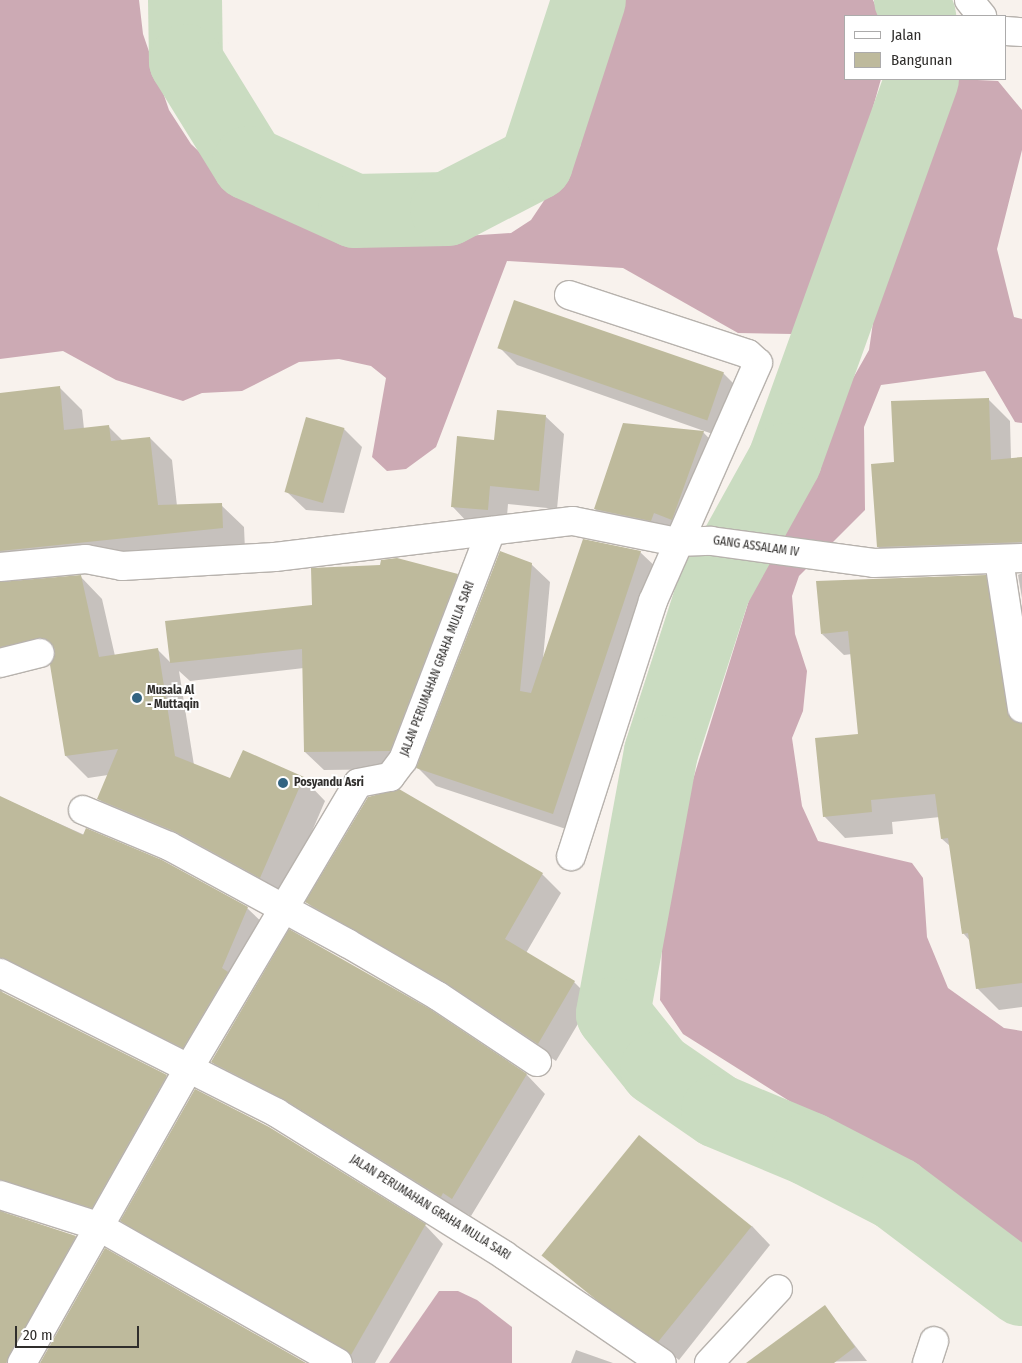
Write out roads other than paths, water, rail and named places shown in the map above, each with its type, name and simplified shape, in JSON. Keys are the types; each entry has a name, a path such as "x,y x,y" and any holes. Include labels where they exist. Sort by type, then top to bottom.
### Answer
{"street":[{"path":"969,0 981,15"},
{"path":"1007,31 1022,32"},
{"path":"569,295 748,354 758,362 677,542 653,601 571,856"},
{"name":"GANG ASSALAM IV","path":"0,567 86,559 122,566 275,557 573,521 677,542 711,541 874,564 1011,559"},
{"name":"JALAN PERUMAHAN GRAHA MULIA SARI","path":"22,1363 189,1068 282,908 358,784 390,777 403,760 491,531"},
{"path":"1011,559 1022,708"},
{"path":"0,663 40,653"},
{"path":"83,810 170,846 282,908 438,996 537,1062"},
{"name":"JALAN PERUMAHAN GRAHA MULIA SARI","path":"0,973 189,1068 372,1170 662,1363"},
{"path":"0,1195 98,1226 338,1363"},
{"path":"708,1363 778,1289"}],"waterway":[{"path":"185,0 186,61 249,163 355,211 447,209 536,163 589,0"},
{"path":"911,0 918,15"},
{"path":"922,80 785,460 714,588 661,752 613,1014 657,1069 718,1111 809,1149 896,1194 1022,1289"}],"place":[{"name":"Musala Al - Muttaqin","path":"137,698"},
{"name":"Posyandu Asri","path":"283,783"}]}
